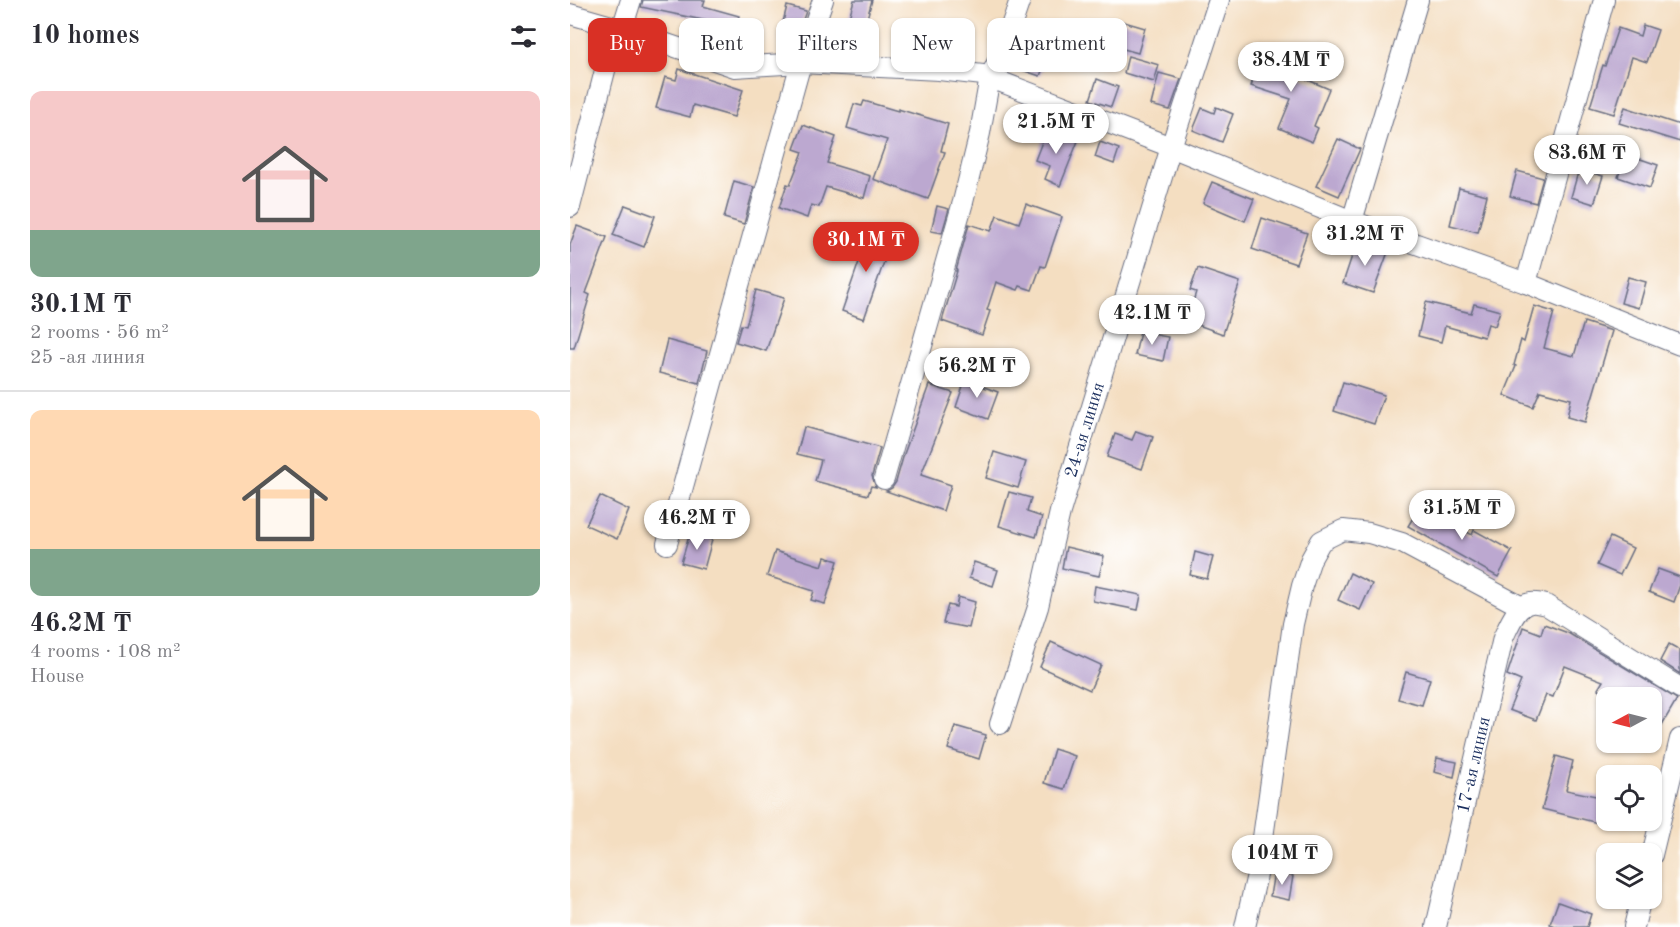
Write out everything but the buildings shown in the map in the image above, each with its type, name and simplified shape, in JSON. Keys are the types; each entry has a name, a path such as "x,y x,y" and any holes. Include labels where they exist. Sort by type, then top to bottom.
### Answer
{"street":[{"path":"625,18 631,0"},
{"path":"817,18 823,0"},
{"path":"884,479 963,202 980,133 990,77 1002,53 1020,0"},
{"name":"24-ая линия","path":"1000,724 1038,607 1060,512 1171,147 1219,0"},
{"path":"1352,221 1418,0"},
{"path":"1526,283 1604,0"},
{"path":"570,14 588,19"},
{"path":"667,45 735,68 776,65"},
{"path":"879,67 939,70 990,77 1171,147 1352,221 1526,283 1680,345"},
{"path":"570,207 605,72"},
{"path":"667,544 798,72"},
{"path":"1245,927 1259,866 1293,624 1311,559 1321,541 1342,530 1369,533 1402,543 1522,607 1530,603 1546,605 1680,688"},
{"name":"17-ая линия","path":"1436,927 1503,638 1513,618 1522,607"},
{"path":"1655,843 1680,739"},
{"path":"1634,927 1638,909"}]}
